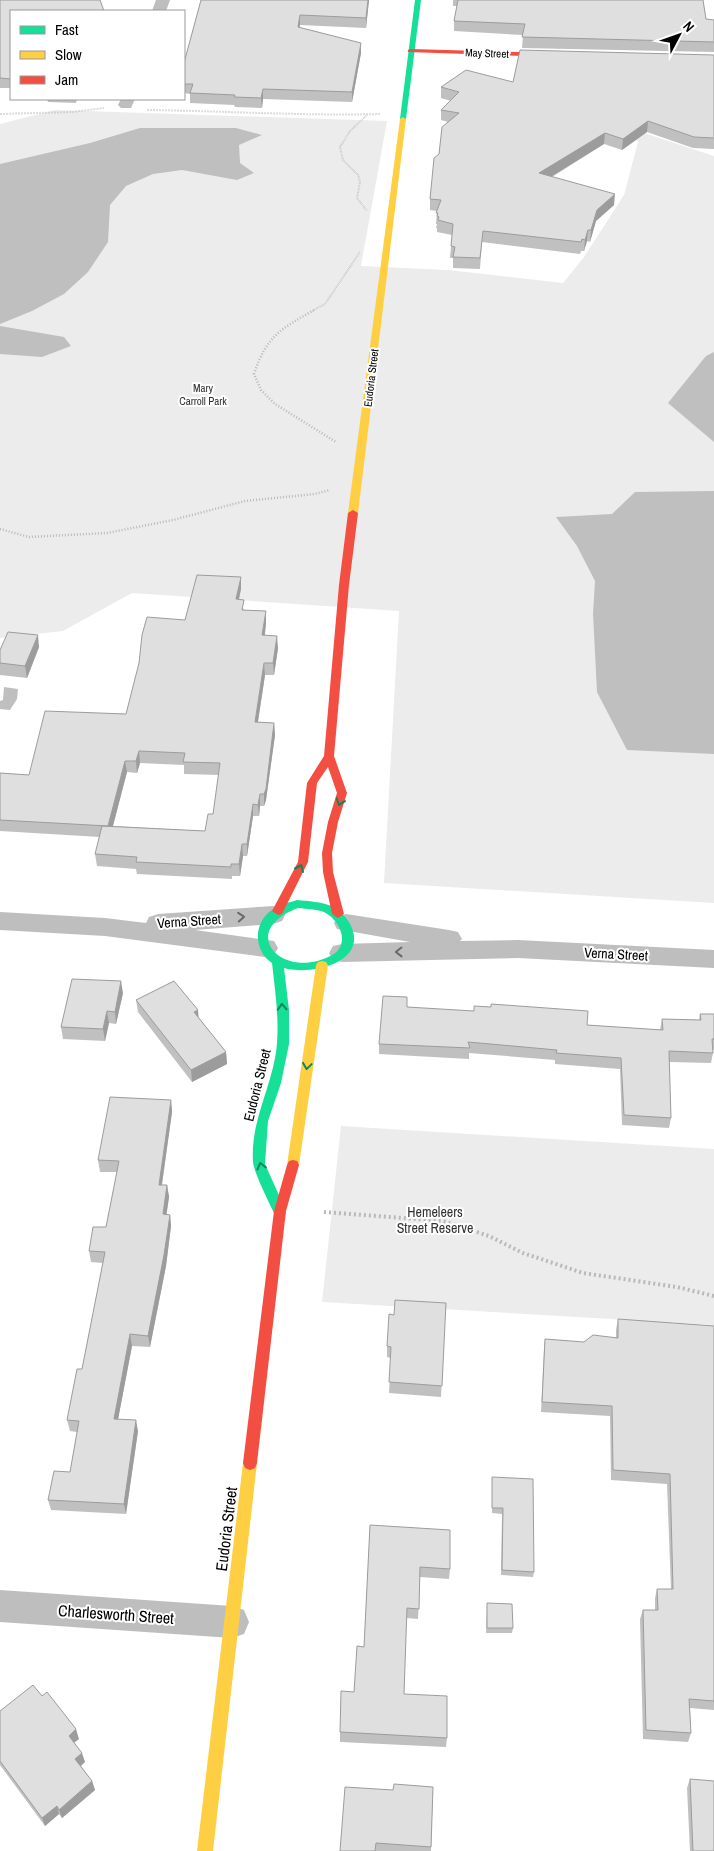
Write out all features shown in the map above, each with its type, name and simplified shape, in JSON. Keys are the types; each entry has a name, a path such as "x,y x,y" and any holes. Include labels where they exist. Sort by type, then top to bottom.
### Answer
{"street":[{"name":"Eudoria Street","path":"342,918 328,872 327,853 333,822 342,793 329,756 344,585 384,279 410,50 418,0"},
{"name":"May Street","path":"410,50 565,55"},
{"name":"Eudoria Street","path":"275,913 303,862 312,783 329,756"},
{"path":"298,904 319,906 342,918 349,938 332,959 299,968 272,955 261,937 264,925 275,913 298,904"},
{"name":"Verna Street","path":"105,927 275,913"},
{"name":"Verna Street","path":"342,918 518,950"},
{"name":"Verna Street","path":"0,922 105,927 272,955"},
{"name":"Verna Street","path":"332,959 518,950 714,959"},
{"name":"Eudoria Street","path":"272,955 283,1010 283,1044 275,1083 262,1121 259,1164 280,1211"},
{"name":"Eudoria Street","path":"205,1851 280,1211 292,1172 332,959"},
{"name":"Charlesworth Street","path":"0,1606 232,1622"}],"path":[{"path":"0,114 72,112 127,102 147,110 256,112 313,116 388,114"},
{"path":"367,115 350,130 340,147 342,160 358,176 360,182 357,198 371,216"},
{"path":"339,444 275,404 260,390 254,374 269,342 280,330 325,304 362,249"},
{"path":"0,529 29,537 106,533 173,520 245,501 314,494 339,488"},
{"path":"324,1212 442,1221 489,1236 523,1253 582,1273 677,1287 714,1296"}],"green space":[{"name":"Mary Carroll Park","path":"55,110 387,121 361,266 448,270 563,283 584,257 624,195 638,142 633,137 641,132 714,156 714,903 384,883 399,611 132,593 63,631 0,638 0,124"},
{"name":"Hemeleers Street Reserve","path":"341,1126 714,1149 714,1325 322,1302"}],"shaded area":[{"path":"140,128 236,128 262,135 239,145 240,163 254,173 237,180 182,170 153,174 126,186 110,205 108,242 88,272 64,294 32,311 0,324 0,164 90,143"},
{"path":"0,326 64,337 71,346 42,357 0,354"},
{"path":"714,352 714,442 668,403 706,356"},
{"path":"714,491 714,754 627,750 597,692 593,614 595,581 577,546 556,517 612,514 635,492"},
{"path":"4,687 18,689 17,699 10,710 0,709"}],"building":[{"path":"0,0 100,0 104,10 10,10 10,79 0,78"},
{"path":"201,0 368,0 366,18 300,15 298,27 361,43 352,92 263,89 261,98 190,93 193,84 185,84 185,59"},
{"path":"458,0 703,0 706,19 714,20 714,42 522,37 525,24 454,21"},
{"path":"520,50 714,55 714,138 694,137 648,121 623,139 605,133 539,173 615,194 597,210 591,230 588,230 585,240 582,239 581,242 483,231 480,258 453,257 455,247 451,246 453,224 438,220 438,213 436,213 441,200 430,199 434,158 439,154 442,127 459,113 441,110 459,92 441,87 466,70 513,82"},
{"path":"197,575 241,577 236,599 244,600 242,610 266,611 262,635 277,636 273,663 264,663 255,722 274,723 266,789 264,794 260,794 258,805 253,804 247,844 242,844 239,864 231,864 231,867 136,862 137,857 95,854 102,826 205,831 208,814 213,814 220,763 183,762 185,753 139,751 136,761 125,761 108,826 0,820 0,773 29,775 45,711 126,714 139,663 142,635 147,617 185,620"},
{"path":"8,632 38,635 25,666 0,663 0,650"},
{"path":"72,979 121,981 115,1012 107,1011 103,1029 61,1027"},
{"path":"174,981 198,1010 194,1012 226,1052 191,1070 136,1000"},
{"path":"383,996 407,997 407,1007 474,1011 474,1006 491,1007 491,1004 588,1011 587,1025 663,1030 662,1019 701,1020 700,1014 714,1014 713,1053 669,1051 671,1118 624,1115 621,1058 556,1053 557,1050 468,1042 470,1048 379,1044"},
{"path":"110,1097 171,1100 159,1185 167,1185 163,1214 170,1215 164,1255 148,1336 130,1334 114,1419 136,1420 124,1504 48,1500 54,1471 70,1472 79,1421 67,1420 77,1369 82,1369 105,1252 89,1251 93,1227 106,1227 119,1161 98,1160"},
{"path":"395,1300 446,1303 442,1386 389,1382 391,1347 387,1346 389,1314 394,1315"},
{"path":"618,1319 714,1326 714,1701 689,1699 691,1733 646,1730 643,1610 658,1610 657,1589 673,1589 670,1474 613,1470 612,1406 542,1402 545,1339 584,1342 593,1335 618,1338"},
{"path":"492,1477 533,1479 534,1572 502,1570 503,1508 492,1508"},
{"path":"370,1525 450,1530 450,1569 420,1567 419,1609 407,1608 404,1694 447,1696 447,1738 340,1732 341,1691 354,1692 357,1646 364,1647"},
{"path":"487,1603 512,1604 513,1628 487,1628"},
{"path":"33,1685 42,1696 47,1692 76,1729 69,1736 82,1753 75,1759 92,1781 59,1810 57,1806 42,1818 0,1761 0,1711"},
{"path":"690,1779 714,1781 714,1851 693,1851"},
{"path":"394,1784 433,1787 431,1847 376,1843 375,1851 340,1851 345,1787 393,1790"}],"traffic: fast":[{"path":"403,119 418,0"},
{"path":"297,904 323,908 337,915 345,925 348,938 347,945 339,956 329,962 305,967 281,963 271,957 265,948 263,936 265,926 268,920 276,913 297,904"},
{"path":"278,962 283,1010 283,1044 275,1083 262,1121 259,1164 280,1211"}],"traffic: slow":[{"path":"353,513 403,119"},
{"path":"293,1165 322,965"},
{"path":"205,1851 250,1463"}],"traffic: jam":[{"path":"410,51 555,55"},
{"path":"338,914 328,872 327,853 333,822 342,793 329,756 344,585 353,513"},
{"path":"278,911 303,862 312,783 329,756"},
{"path":"250,1463 280,1211 293,1165"}]}
